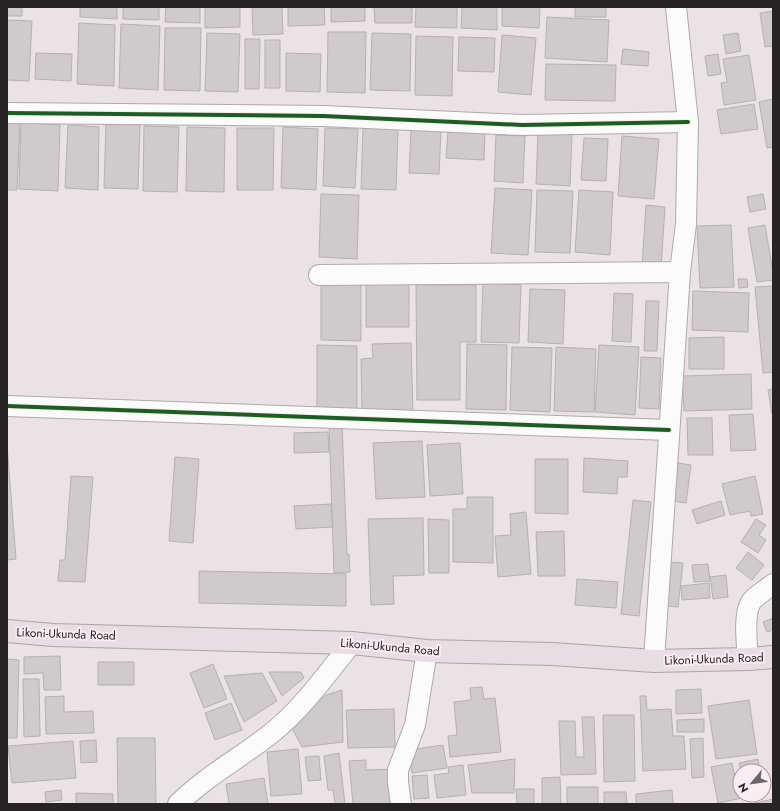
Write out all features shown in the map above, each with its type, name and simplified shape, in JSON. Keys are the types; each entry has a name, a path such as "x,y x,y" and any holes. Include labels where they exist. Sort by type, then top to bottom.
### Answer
{"highway":[{"name":"Likoni-Ukunda Road","path":"7,631 53,634 352,643 427,651 552,654 654,661 773,657"}],"street":[{"path":"654,661 680,272 686,224 688,122 676,7"},
{"path":"7,113 322,116 522,125 688,122"},
{"path":"319,275 680,272"},
{"path":"7,406 669,430"},
{"path":"748,659 747,622 749,607 754,598 773,584"},
{"path":"178,804 198,787 274,732 302,704 352,643"},
{"path":"401,804 398,770 415,725 427,651"}],"building":[{"path":"7,7 22,7 22,16 7,16"},
{"path":"80,7 117,7 117,19 80,17"},
{"path":"123,7 159,7 159,20 123,19"},
{"path":"166,7 200,7 200,23 165,22"},
{"path":"205,7 240,7 240,27 205,28"},
{"path":"252,7 282,7 283,34 253,35"},
{"path":"288,7 324,7 325,25 288,26"},
{"path":"331,7 365,7 365,21 331,22"},
{"path":"374,7 412,7 412,23 375,23"},
{"path":"416,7 457,7 457,28 415,27"},
{"path":"462,7 497,7 497,30 461,28"},
{"path":"502,7 540,7 539,28 502,26"},
{"path":"575,7 606,7 606,17 575,17"},
{"path":"773,11 773,46 765,47 760,13"},
{"path":"547,17 609,20 607,62 545,58"},
{"path":"7,20 32,21 29,81 7,80"},
{"path":"79,23 115,25 114,86 77,84"},
{"path":"121,24 160,26 158,90 119,88"},
{"path":"165,28 201,28 200,91 164,90"},
{"path":"328,32 366,32 365,93 327,92"},
{"path":"207,33 240,34 238,92 205,91"},
{"path":"372,33 411,34 410,91 370,90"},
{"path":"738,33 741,51 726,54 723,35"},
{"path":"502,35 536,38 531,95 498,92"},
{"path":"416,36 453,37 452,96 415,95"},
{"path":"459,37 495,38 494,72 458,71"},
{"path":"245,39 260,39 259,89 245,89"},
{"path":"265,40 280,40 280,88 265,88"},
{"path":"623,49 649,52 648,66 621,64"},
{"path":"36,53 72,54 71,81 35,79"},
{"path":"286,53 321,54 320,92 286,91"},
{"path":"718,54 721,74 708,76 705,56"},
{"path":"749,55 756,100 724,105 721,83 727,82 723,59"},
{"path":"546,64 616,65 615,101 545,100"},
{"path":"773,99 773,147 767,148 759,102"},
{"path":"754,104 758,129 721,134 717,110"},
{"path":"21,122 60,125 58,191 19,189"},
{"path":"7,123 20,124 17,190 7,190"},
{"path":"106,124 140,125 138,189 104,188"},
{"path":"68,125 99,127 98,190 65,188"},
{"path":"144,126 179,127 177,192 143,191"},
{"path":"187,127 225,128 224,192 186,191"},
{"path":"283,127 318,129 316,190 281,188"},
{"path":"237,128 274,128 273,190 237,190"},
{"path":"325,128 358,129 355,188 323,186"},
{"path":"363,128 398,129 396,190 361,189"},
{"path":"411,130 441,131 439,174 409,173"},
{"path":"448,131 485,133 484,160 446,158"},
{"path":"538,132 572,134 570,186 536,184"},
{"path":"496,135 525,136 523,183 494,181"},
{"path":"622,136 659,139 654,199 618,196"},
{"path":"584,138 608,139 606,181 581,180"},
{"path":"495,188 532,190 528,255 491,253"},
{"path":"537,190 573,191 570,253 535,252"},
{"path":"579,190 613,192 610,255 575,252"},
{"path":"321,194 359,195 357,259 319,257"},
{"path":"763,194 766,209 750,212 747,197"},
{"path":"646,205 665,207 661,268 642,266"},
{"path":"731,225 734,287 700,288 697,226"},
{"path":"765,225 773,280 757,282 748,228"},
{"path":"321,279 361,280 361,341 321,340"},
{"path":"738,279 747,279 748,287 739,288"},
{"path":"366,282 409,283 409,327 366,327"},
{"path":"483,283 521,285 519,343 481,342"},
{"path":"416,285 476,285 476,342 460,342 460,400 417,400"},
{"path":"773,286 773,372 763,373 755,287"},
{"path":"530,289 565,290 563,344 528,342"},
{"path":"693,291 749,293 748,332 692,330"},
{"path":"614,293 633,294 631,342 612,341"},
{"path":"646,301 659,301 657,351 644,351"},
{"path":"724,337 724,369 689,369 689,338"},
{"path":"411,343 413,413 362,414 361,359 373,358 372,344"},
{"path":"467,344 507,345 506,410 466,409"},
{"path":"317,345 357,346 357,411 317,411"},
{"path":"599,345 639,347 635,415 595,412"},
{"path":"512,347 552,348 550,412 510,410"},
{"path":"556,347 596,349 594,412 554,411"},
{"path":"641,357 661,358 659,409 639,408"},
{"path":"751,374 752,409 684,411 682,376"},
{"path":"773,389 773,414 772,414 768,390"},
{"path":"753,414 756,450 731,451 729,415"},
{"path":"687,418 712,418 713,455 688,455"},
{"path":"329,423 342,423 347,554 349,554 350,572 334,573"},
{"path":"328,432 329,452 294,453 294,433"},
{"path":"422,441 425,497 376,499 373,443"},
{"path":"460,443 463,494 430,496 427,445"},
{"path":"7,444 16,559 7,560"},
{"path":"175,457 199,459 193,543 169,541"},
{"path":"584,458 628,461 627,477 618,477 617,494 583,492"},
{"path":"535,459 568,459 568,514 535,513"},
{"path":"678,463 691,465 686,503 673,501"},
{"path":"71,476 93,477 85,582 58,581 60,560 65,560"},
{"path":"755,476 763,514 751,516 750,511 730,515 722,484"},
{"path":"467,497 493,497 493,563 453,562 453,509 467,509"},
{"path":"633,500 651,502 639,616 621,614"},
{"path":"721,501 725,515 697,524 692,510"},
{"path":"331,504 333,527 296,529 294,506"},
{"path":"526,512 531,574 498,577 495,536 511,535 510,514"},
{"path":"423,518 424,575 393,576 394,604 371,605 368,519"},
{"path":"428,519 449,520 449,573 429,573"},
{"path":"756,519 766,525 759,535 766,540 758,553 741,542"},
{"path":"564,531 565,576 538,576 536,532"},
{"path":"748,552 764,565 752,580 736,568"},
{"path":"670,562 683,563 678,607 665,606"},
{"path":"708,564 710,581 694,582 692,565"},
{"path":"199,571 346,574 346,606 199,603"},
{"path":"726,575 728,597 713,599 710,577"},
{"path":"577,579 618,582 616,608 575,605"},
{"path":"709,583 710,598 682,600 681,586"},
{"path":"773,618 773,630 767,632 763,622"},
{"path":"60,656 61,690 44,690 43,673 24,674 24,657"},
{"path":"7,659 19,660 17,738 7,738"},
{"path":"98,662 134,662 134,685 98,685"},
{"path":"213,664 227,699 204,708 190,673"},
{"path":"269,672 301,672 304,678 282,696"},
{"path":"262,673 277,701 244,722 224,676"},
{"path":"23,679 39,679 40,736 24,737"},
{"path":"482,687 484,699 495,698 501,752 450,757 448,736 457,735 454,702 471,700 470,688"},
{"path":"701,689 702,713 676,714 676,690"},
{"path":"342,690 343,742 302,747 290,724 326,695"},
{"path":"64,696 64,712 93,711 94,733 46,734 45,697"},
{"path":"640,696 646,696 647,710 671,709 673,736 684,736 686,769 643,771"},
{"path":"749,700 757,754 716,759 708,706"},
{"path":"231,703 242,730 215,740 205,713"},
{"path":"394,709 395,747 348,748 346,710"},
{"path":"603,715 634,715 635,781 604,782"},
{"path":"582,717 594,717 596,774 561,775 559,721 575,721 576,757 584,757"},
{"path":"704,719 704,732 677,732 677,720"},
{"path":"117,738 155,738 156,804 118,804"},
{"path":"703,738 704,777 692,778 690,739"},
{"path":"96,740 97,762 81,763 80,741"},
{"path":"73,741 76,778 12,783 8,746"},
{"path":"443,745 447,768 412,773 409,750"},
{"path":"298,749 302,794 271,796 267,752"},
{"path":"339,753 345,804 335,804 333,790 328,790 324,756"},
{"path":"319,756 321,780 308,781 305,757"},
{"path":"515,759 514,793 472,793 468,765"},
{"path":"758,759 759,763 739,763"},
{"path":"366,760 366,770 394,769 397,804 353,804 349,761"},
{"path":"732,763 732,800 718,803 711,767"},
{"path":"463,765 466,795 437,798 434,775 449,773 448,767"},
{"path":"427,775 429,798 414,799 412,776"},
{"path":"560,777 561,804 542,804 542,778"},
{"path":"264,778 268,804 229,804 226,784"},
{"path":"567,787 598,787 598,804 567,804"},
{"path":"516,789 534,789 534,804 517,804"},
{"path":"61,790 62,800 46,802 45,792"},
{"path":"672,790 673,804 636,804 636,794"},
{"path":"604,792 626,792 627,804 604,804"},
{"path":"76,793 113,794 113,804 76,804"},
{"path":"772,799 773,804 751,804 772,803"}],"cycle path":[{"path":"7,113 323,116 522,125 688,122"},
{"path":"7,406 669,430"}]}
